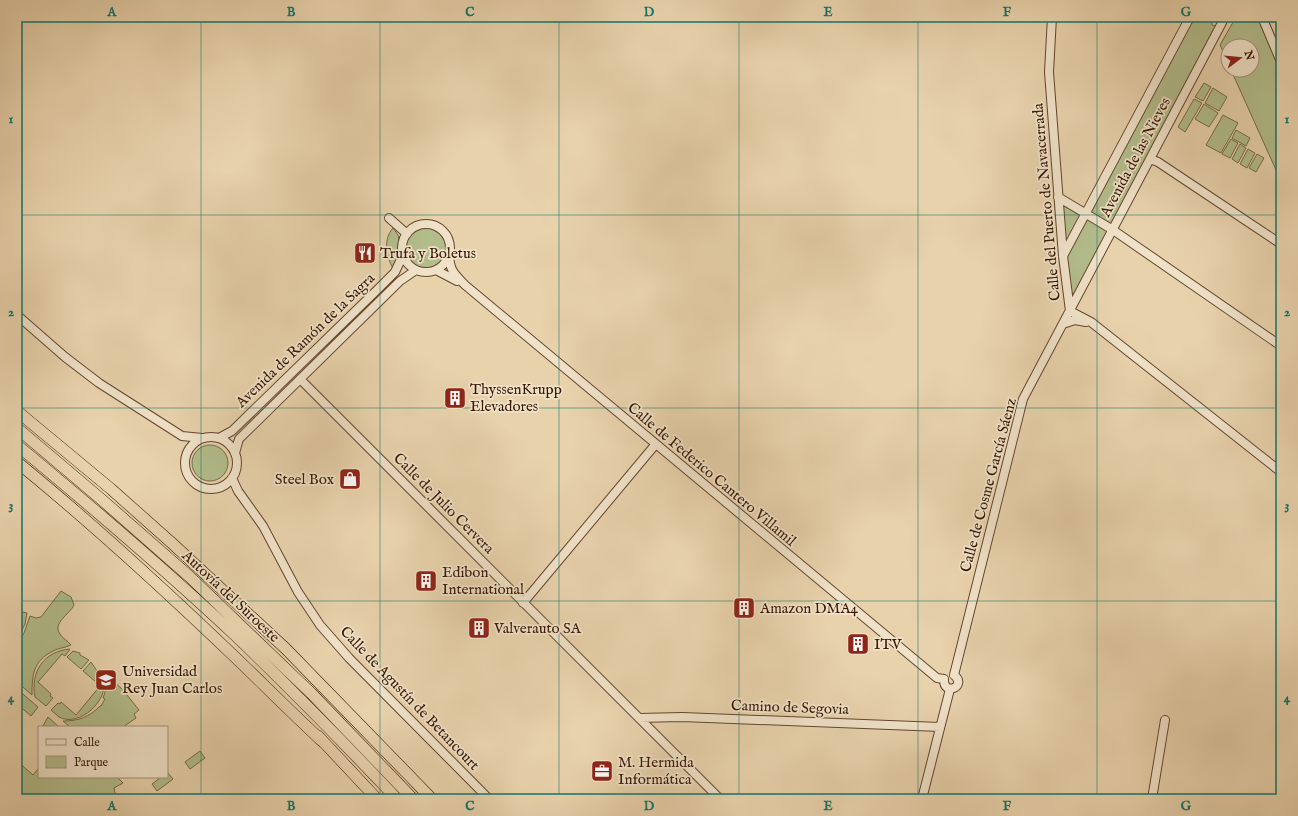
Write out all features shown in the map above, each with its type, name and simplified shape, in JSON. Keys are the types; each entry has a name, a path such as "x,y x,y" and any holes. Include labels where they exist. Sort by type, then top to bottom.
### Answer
{"highway":[{"path":"17,411 117,494 286,649 432,799"},
{"name":"Autovía del Suroeste","path":"17,428 101,498 190,577 311,693 413,799"},
{"name":"Autovía del Suroeste","path":"17,445 113,525 243,643 310,709 397,799"},
{"path":"17,462 111,542 237,659 289,711 322,741"},
{"path":"113,525 125,541 218,627 377,799"}],"street":[{"name":"Calle del Puerto de Navacerrada","path":"1052,17 1049,72 1063,256 1070,310 1091,322 1281,472"},
{"name":"Avenida de las Nieves","path":"1063,256 1190,17"},
{"name":"Avenida de las Nieves","path":"1070,310 1225,17"},
{"path":"1262,17 1281,62"},
{"path":"1150,159 1281,244"},
{"path":"1058,197 1112,230 1281,346"},
{"path":"389,218 407,234"},
{"path":"422,225 431,225 439,228 446,235 450,252 443,265 430,272 416,270 406,261 402,248 407,234 414,228 422,225"},
{"name":"Calle de Federico Cantero Villamil","path":"450,252 449,264 452,271 465,286"},
{"name":"Avenida de Ramón de la Sagra","path":"219,438 232,431 374,293 394,273 403,255"},
{"name":"Avenida de Ramón de la Sagra","path":"235,453 239,439 400,280 416,270"},
{"name":"Calle de Federico Cantero Villamil","path":"436,270 447,274 465,286 937,678 944,679"},
{"name":"Calle de Cosme García Sáenz","path":"954,675 1023,399 1070,310"},
{"path":"17,315 65,358 100,383 182,436 219,438 228,444 235,453 237,461 236,470 232,478 226,484 212,489 204,488 196,484 187,472 185,464 186,456 190,448 195,442 202,438"},
{"path":"1062,324 1075,320 1091,322"},
{"name":"Calle de Julio Cervera","path":"300,379 720,799"},
{"path":"182,436 182,443 190,448"},
{"path":"523,603 656,445"},
{"name":"Calle de Agustín de Betancourt","path":"232,478 238,491 263,526 298,592 320,624 349,658 489,799"},
{"path":"219,487 238,491"},
{"path":"948,675 954,675 958,679 958,683 956,687 950,689 946,686 944,679 948,675"},
{"path":"922,799 950,689"},
{"name":"Camino de Segovia","path":"640,718 690,718 940,727"},
{"path":"1152,799 1165,720"}],"green space":[{"path":"1193,17 1212,17 1212,25 1216,26 1074,294 1070,292 1061,204 1086,219"},
{"path":"1236,17 1258,17 1281,71 1281,181 1235,78 1260,78 1260,38 1224,38"},
{"path":"1204,83 1211,87 1203,101 1195,97"},
{"path":"1213,88 1227,97 1219,111 1205,103"},
{"path":"1194,99 1202,103 1185,132 1178,127"},
{"path":"1204,104 1218,113 1209,127 1195,119"},
{"path":"1223,115 1238,123 1221,153 1206,145"},
{"path":"1236,130 1250,138 1246,146 1232,138"},
{"path":"1231,139 1238,143 1230,158 1222,154"},
{"path":"1240,144 1246,148 1238,163 1232,159"},
{"path":"1248,149 1255,153 1247,168 1240,164"},
{"path":"1257,154 1264,158 1256,172 1249,168"},
{"path":"393,228 398,235 399,240 399,258 393,268 387,253 387,243 390,232"},
{"path":"430,228 437,231 443,237 446,248 445,256 437,265 430,268 422,268 415,265 407,256 406,244 409,237 418,229"},
{"path":"214,445 223,450 227,456 227,470 223,476 214,481 206,481 197,476 193,470 192,459 197,450 203,446"},
{"path":"61,591 71,597 74,605 58,626 58,630 61,635 71,645 57,649 41,659 33,675 32,695 17,682 17,645 24,633 30,616 36,618 41,617"},
{"path":"23,612 27,613 25,624 17,640 17,630 21,625 17,620"},
{"path":"70,649 65,656 62,654 38,682 51,694 50,696 53,698 46,706 35,697 34,688 37,671 46,658 61,651"},
{"path":"73,651 80,653 80,655 89,660 81,669 67,657"},
{"path":"91,662 97,671 100,670 103,674 96,682 83,671"},
{"path":"110,678 123,690 139,710 134,714 136,718 124,726 69,726 63,721 83,718 101,706 105,699 103,698 106,689 106,679"},
{"path":"103,679 104,687 102,695 91,710 84,715 75,719 67,719 59,717 51,710 61,702 76,715 100,686 99,684"},
{"path":"17,689 38,707 31,716 17,704"},
{"path":"48,717 58,726 43,726"},
{"path":"200,751 205,758 190,769 185,762"},
{"path":"17,761 33,775 38,769 38,778 118,778 123,783 114,788 115,799 17,799"},
{"path":"168,773 173,779 157,791 152,784 160,778 168,778"}],"place":[{"name":"Trufa y Boletus","path":"365,253"},
{"name":"ThyssenKrupp Elevadores","path":"455,398"},
{"name":"Steel Box","path":"350,479"},
{"name":"Edibon International","path":"426,581"},
{"name":"Amazon DMA4","path":"744,608"},
{"name":"Valverauto SA","path":"479,628"},
{"name":"ITV","path":"858,644"},
{"name":"Universidad Rey Juan Carlos","path":"106,680"},
{"name":"M. Hermida Informática","path":"602,771"}]}
